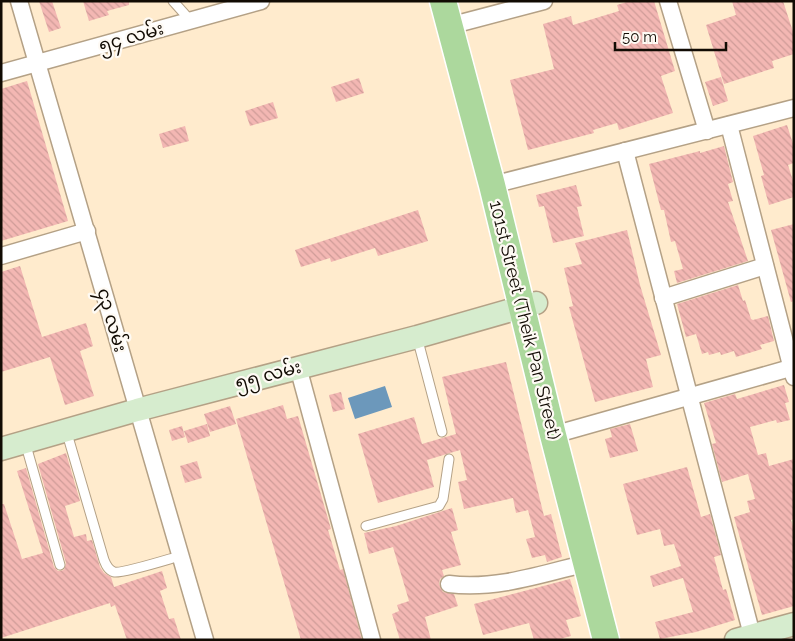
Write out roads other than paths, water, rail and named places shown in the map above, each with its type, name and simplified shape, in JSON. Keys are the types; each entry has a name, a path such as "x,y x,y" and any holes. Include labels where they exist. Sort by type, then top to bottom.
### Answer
{"main road":[{"name":"101st Street (Theik Pan Street)","path":"442,1 458,16 560,432 587,563 606,640"},
{"name":"၅၅ လမ်း","path":"1,449 137,410 529,305"},
{"name":"101st Street (Theik Pan Street)","path":"560,432 620,640"},
{"path":"744,638 794,624"}],"street":[{"name":"၄၃ လမ်း","path":"19,1 205,640"},
{"name":"၅၄ လမ်း","path":"1,73 261,1"},
{"path":"458,16 544,1"},
{"path":"668,1 707,131"},
{"path":"499,183 794,108"},
{"path":"560,432 689,396 793,370 729,126"},
{"path":"625,151 689,396 744,638"},
{"path":"1,256 87,231"},
{"path":"663,298 765,266"},
{"path":"298,367 372,640"},
{"path":"449,584 486,585 587,563"}],"lane":[{"path":"173,1 190,20"},
{"path":"417,336 442,432"},
{"path":"66,430 108,568 115,572 125,571 180,556"},
{"path":"25,442 60,565"},
{"path":"366,526 439,506 443,499 449,459"}],"water":[{"path":"385,386 392,407 355,419 348,398"}]}
